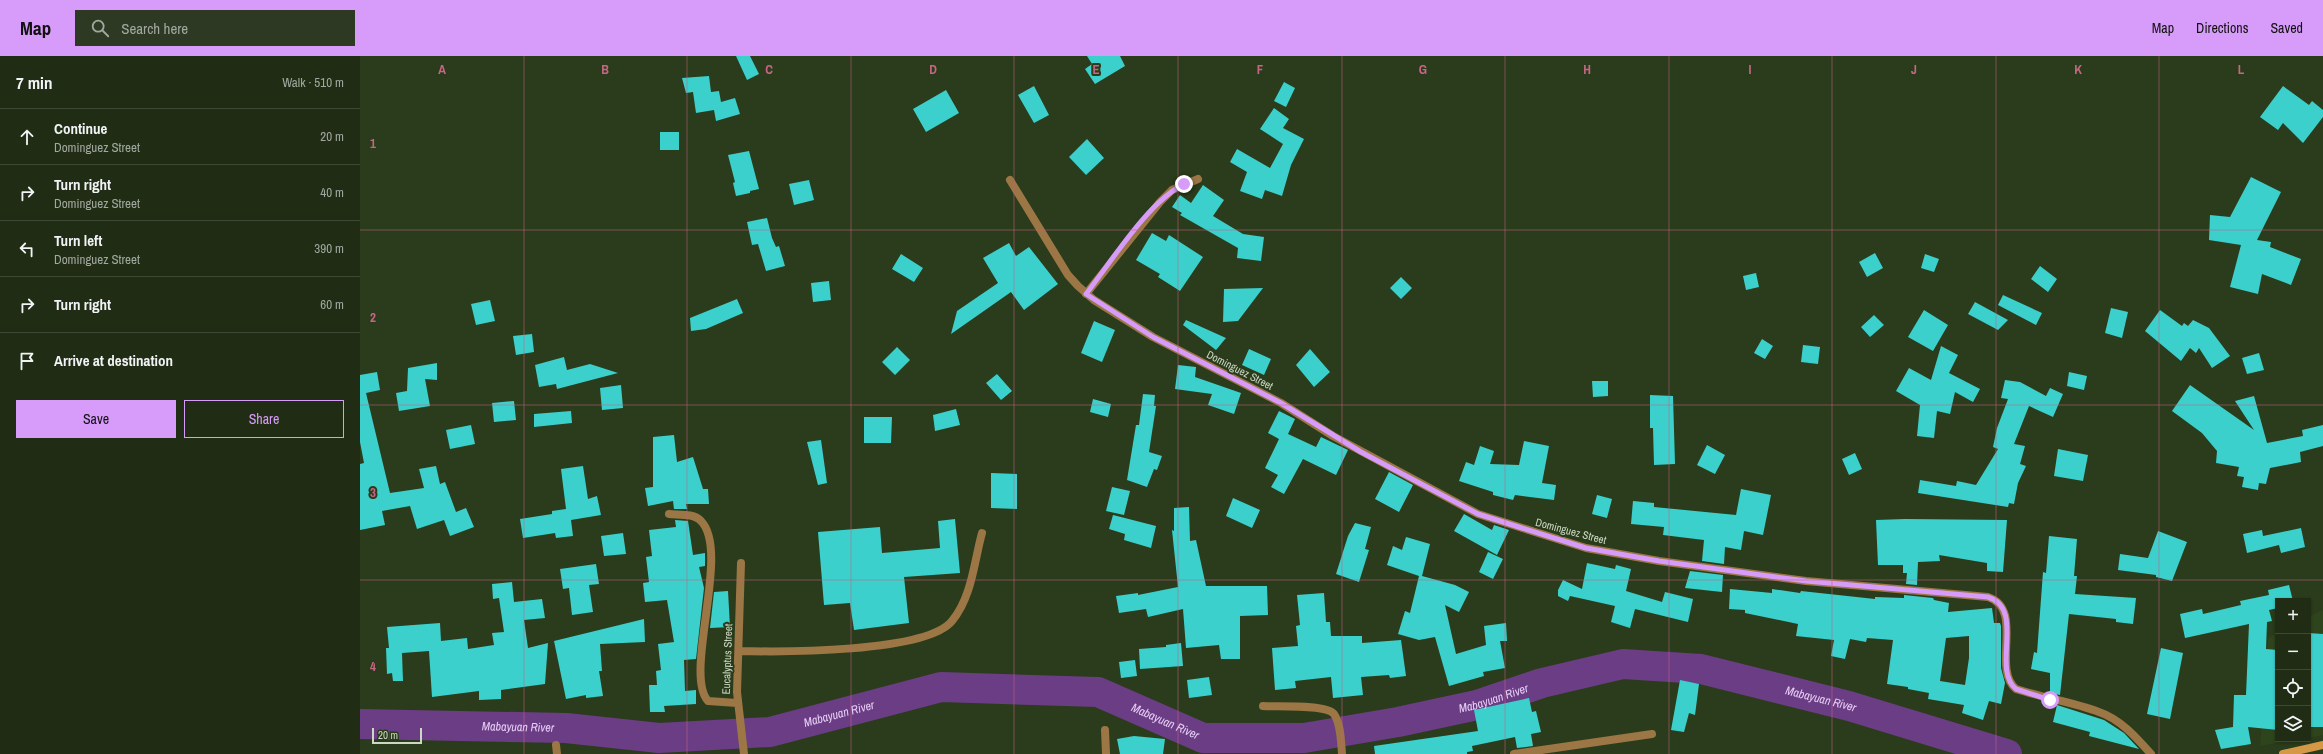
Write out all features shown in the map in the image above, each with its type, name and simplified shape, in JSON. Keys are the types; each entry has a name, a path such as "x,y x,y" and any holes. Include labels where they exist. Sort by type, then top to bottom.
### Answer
{"main road":[{"path":"2283,754 2323,745"}],"street":[{"path":"1086,294 1160,202 1172,190 1198,179"},
{"name":"Dominguez Street","path":"1010,180 1068,275 1086,294 1153,337 1281,403 1350,446 1478,514 1586,548 1659,561 1806,581 1916,589 1988,597 2001,604 2005,618 2008,675 2012,686 2016,689 2050,700 2100,712 2129,731 2151,754"},
{"path":"669,514 692,516 702,521 711,550 702,658 701,689 708,701 737,703"},
{"path":"739,651 778,652 862,647 884,645 928,636 951,623 965,601 982,533"},
{"name":"Eucalyptus Street","path":"741,563 737,703 744,754"},
{"path":"1263,706 1318,708 1333,713 1337,720 1342,754"},
{"path":"1105,730 1106,754"},
{"path":"1514,754 1652,734"},
{"path":"556,745 557,754"}],"shaded area":[{"path":"2323,610 2323,735 2311,737 2311,634 2311,616"},
{"path":"2275,634 2275,742 2283,742 2260,746 2268,638"}],"building":[{"path":"736,56 750,56 759,74 747,80"},
{"path":"1087,56 1120,56 1125,66 1095,84 1085,69 1092,64"},
{"path":"709,76 711,92 719,91 721,102 735,98 740,114 716,121 714,110 696,113 693,92 686,93 682,78"},
{"path":"1284,82 1295,88 1286,107 1274,101"},
{"path":"1034,86 1049,115 1034,123 1018,95"},
{"path":"2283,86 2309,105 2312,101 2323,110 2323,117 2303,143 2283,123 2278,130 2260,117"},
{"path":"946,90 959,113 926,132 913,109"},
{"path":"1274,108 1289,119 1283,128 1304,139 1291,165 1282,196 1265,190 1262,199 1240,191 1247,172 1230,162 1237,149 1270,168 1283,144 1260,129"},
{"path":"660,132 679,132 679,150 660,150"},
{"path":"1087,139 1104,158 1086,175 1069,157"},
{"path":"749,151 759,189 750,191 750,193 736,196 733,183 735,182 728,155"},
{"path":"2251,177 2281,192 2257,240 2271,242 2270,247 2301,259 2291,285 2262,274 2258,294 2230,287 2241,245 2209,240 2210,215 2230,217"},
{"path":"809,180 814,200 794,205 789,184"},
{"path":"1203,185 1224,200 1213,216 1243,234 1264,237 1261,261 1237,258 1238,248 1180,215 1182,213 1172,207 1180,195 1191,203"},
{"path":"767,218 772,238 776,247 779,246 785,266 766,271 758,244 752,245 747,222"},
{"path":"1152,233 1166,241 1169,235 1203,257 1180,291 1158,277 1160,274 1136,260"},
{"path":"1009,243 1016,256 1029,247 1058,284 1024,310 1011,292 951,334 957,311 998,283 983,258"},
{"path":"1875,253 1883,268 1867,277 1859,262"},
{"path":"901,254 923,268 914,282 892,269"},
{"path":"1925,254 1939,259 1934,272 1921,268"},
{"path":"2040,266 2057,279 2048,292 2031,279"},
{"path":"1756,273 1759,287 1746,290 1743,276"},
{"path":"1401,277 1412,288 1401,299 1390,288"},
{"path":"829,281 831,300 813,302 811,283"},
{"path":"1263,288 1238,321 1223,322 1224,289"},
{"path":"2003,295 2042,313 2036,325 1998,305"},
{"path":"737,299 743,313 706,329 691,331 690,318"},
{"path":"490,300 495,321 476,325 471,304"},
{"path":"1975,302 2008,320 1998,330 1968,314"},
{"path":"2111,308 2128,312 2122,338 2105,333"},
{"path":"1924,310 1948,325 1933,351 1908,337"},
{"path":"2160,310 2182,326 2184,323 2188,326 2193,320 2209,328 2230,356 2212,368 2199,348 2196,353 2190,348 2181,361 2145,331"},
{"path":"1874,315 1884,325 1870,337 1861,327"},
{"path":"1186,320 1226,338 1216,350 1183,325"},
{"path":"1094,321 1115,330 1102,362 1081,353"},
{"path":"532,334 534,352 516,355 513,336"},
{"path":"1762,339 1773,346 1765,359 1754,353"},
{"path":"1803,345 1820,347 1818,364 1801,362"},
{"path":"1941,346 1958,355 1949,373 1980,389 1973,402 1955,392 1950,414 1937,411 1934,438 1917,436 1920,405 1896,391 1909,368 1931,380"},
{"path":"897,347 910,360 895,375 882,362"},
{"path":"1249,349 1271,359 1264,375 1242,365"},
{"path":"1310,349 1330,372 1314,387 1296,365"},
{"path":"2259,353 2264,370 2247,374 2242,358"},
{"path":"564,357 567,370 590,364 618,373 557,389 556,384 539,387 535,365"},
{"path":"437,363 437,380 425,379 430,406 399,411 396,393 407,391 408,368"},
{"path":"1178,365 1196,367 1195,377 1241,393 1234,414 1208,405 1212,394 1175,389"},
{"path":"377,372 380,390 366,393 390,493 424,488 419,469 436,466 440,484 445,482 456,512 466,508 474,527 450,536 444,520 417,529 410,506 382,511 385,525 360,530 360,464 364,463 360,442 360,375"},
{"path":"2069,372 2087,376 2084,390 2067,386"},
{"path":"997,374 1012,391 1001,400 986,383"},
{"path":"2005,380 2020,382 2046,396 2050,388 2063,394 2053,417 2029,406 2014,444 2025,446 2020,464 2026,466 2018,483 2014,504 2009,503 2008,507 1918,493 1920,480 1956,486 1957,481 1976,485 1998,449 1993,447 1997,428 2008,399 2001,398"},
{"path":"1592,381 1608,381 1608,396 1593,397"},
{"path":"621,385 623,408 602,410 600,388"},
{"path":"2190,385 2254,430 2235,401 2254,396 2267,443 2303,436 2302,430 2323,425 2323,446 2300,452 2301,462 2270,468 2266,484 2259,483 2258,490 2242,487 2244,477 2237,476 2239,467 2216,463 2217,451 2202,433 2172,411"},
{"path":"1143,394 1155,395 1154,406 1156,406 1149,452 1162,456 1157,470 1154,469 1147,487 1127,480 1136,425 1139,425"},
{"path":"1650,395 1673,396 1675,464 1654,465 1653,428 1650,428"},
{"path":"1093,399 1111,404 1108,417 1090,412"},
{"path":"514,401 516,420 494,422 492,403"},
{"path":"956,409 960,425 935,431 933,415"},
{"path":"571,411 572,423 534,427 534,414"},
{"path":"1279,411 1295,419 1288,434 1316,447 1321,437 1348,450 1336,475 1303,459 1284,494 1271,487 1278,475 1265,468 1279,439 1268,433"},
{"path":"864,417 892,417 891,443 864,443"},
{"path":"471,425 475,444 450,449 446,430"},
{"path":"674,435 677,462 693,457 703,489 708,489 709,504 686,504 687,509 674,509 673,501 648,506 645,488 653,487 653,437"},
{"path":"821,440 827,483 818,485 807,442"},
{"path":"1524,441 1549,446 1542,483 1556,485 1554,500 1515,495 1513,500 1493,495 1493,492 1459,481 1466,462 1474,465 1480,446 1494,451 1490,464 1519,465"},
{"path":"1707,445 1725,455 1715,474 1697,465"},
{"path":"2058,449 2088,455 2083,481 2054,476"},
{"path":"1855,453 1862,469 1849,475 1842,459"},
{"path":"583,466 588,499 597,496 601,515 571,520 573,536 556,538 555,533 523,538 520,519 552,514 552,511 566,509 561,469"},
{"path":"1389,472 1413,485 1399,512 1375,499"},
{"path":"991,473 1017,474 1017,509 991,508"},
{"path":"1112,487 1130,491 1124,515 1106,511"},
{"path":"1741,489 1771,495 1763,535 1744,531 1741,550 1725,547 1724,564 1702,561 1704,540 1663,535 1664,527 1631,524 1633,501 1654,503 1654,507 1736,515"},
{"path":"1597,495 1612,499 1607,518 1592,514"},
{"path":"1233,498 1260,510 1252,528 1226,516"},
{"path":"1189,507 1190,541 1196,540 1206,586 1267,586 1268,615 1240,616 1240,659 1221,659 1219,645 1186,648 1183,609 1148,617 1146,609 1119,613 1116,596 1138,593 1138,595 1178,587 1172,530 1174,531 1174,508"},
{"path":"1464,514 1492,530 1494,525 1509,530 1497,555 1454,531"},
{"path":"1113,515 1156,526 1151,548 1124,540 1125,534 1109,529"},
{"path":"955,519 960,573 904,577 909,623 854,630 850,603 824,605 818,532 880,527 882,553 940,548 938,521"},
{"path":"675,520 688,521 693,555 705,553 705,566 699,567 704,588 696,659 684,660 685,691 696,690 696,704 664,706 665,712 650,712 649,685 657,685 656,671 661,670 658,644 674,642 667,600 645,602 643,583 649,582 646,557 652,556 649,530 676,527"},
{"path":"1876,520 2007,520 2003,572 1987,571 1987,563 1939,555 1940,561 1918,562 1917,585 1906,584 1907,573 1903,573 1903,565 1878,565"},
{"path":"1355,523 1371,527 1365,549 1369,550 1359,582 1336,574 1348,536"},
{"path":"2301,528 2305,547 2281,553 2279,545 2247,553 2243,534 2262,530 2263,536"},
{"path":"2158,531 2187,542 2172,581 2156,577 2156,575 2118,570 2120,554 2148,558"},
{"path":"623,533 626,554 604,556 601,536"},
{"path":"2049,536 2077,539 2074,576 2077,576 2075,594 2136,598 2133,624 2116,622 2116,619 2069,614 2060,695 2050,693 2050,673 2031,669 2034,652 2037,653 2043,572 2046,573"},
{"path":"1406,537 1430,544 1422,576 1455,585 1469,592 1459,612 1445,605 1456,654 1486,645 1484,626 1506,623 1507,641 1500,641 1505,668 1483,672 1484,676 1449,686 1435,637 1419,640 1398,634 1405,611 1410,613 1419,576 1387,565 1393,546 1402,550"},
{"path":"1488,552 1503,559 1493,579 1479,572"},
{"path":"1587,563 1615,569 1616,565 1631,569 1626,591 1662,602 1665,592 1693,599 1688,622 1635,609 1630,628 1611,622 1615,606 1570,596 1568,601 1558,596 1558,590 1563,580 1582,589"},
{"path":"596,564 599,584 589,585 593,612 572,615 569,588 563,589 560,569"},
{"path":"1690,571 1723,575 1722,592 1685,588"},
{"path":"512,582 514,602 542,599 545,618 524,620 528,648 548,643 545,684 501,690 501,699 479,700 479,691 432,697 429,651 402,653 403,681 393,681 392,673 387,674 386,648 389,648 387,627 440,623 441,641 467,638 468,649 494,645 492,633 504,632 499,598 493,599 492,584"},
{"path":"2289,585 2292,598 2275,598 2275,609 2269,610 2272,621 2267,622 2266,649 2275,650 2275,730 2248,727 2251,744 2221,749 2215,730 2233,727 2234,695 2246,695 2249,624 2185,638 2180,614 2202,609 2203,614 2241,605 2240,601 2269,595 2268,590"},
{"path":"1730,589 1772,593 1772,589 1800,593 1801,591 1875,599 1875,597 1904,598 1904,595 1933,598 1934,600 1949,603 1948,612 1992,608 1994,623 2000,623 2001,626 2001,668 2005,683 2001,704 1989,701 1983,720 1962,713 1964,705 1928,699 1929,693 1908,689 1908,687 1887,684 1893,640 1867,638 1866,642 1850,639 1845,659 1831,656 1834,640 1796,636 1798,624 1745,613 1745,610 1729,609","holes":["1969,636 1969,658 1965,685 1940,681 1946,638"]},
{"path":"728,591 730,627 710,628 714,592"},
{"path":"1324,593 1326,622 1330,622 1331,636 1362,636 1362,643 1401,640 1406,676 1390,678 1389,675 1361,677 1363,695 1333,698 1331,677 1295,681 1296,688 1275,690 1272,648 1298,646 1296,626 1300,625 1297,595"},
{"path":"644,619 645,642 600,644 602,671 599,671 603,696 586,698 586,695 566,699 554,641"},
{"path":"2311,633 2323,634 2323,727 2311,727"},
{"path":"1181,643 1183,666 1140,669 1139,649 1166,647 1166,645"},
{"path":"2161,648 2183,653 2170,719 2147,714"},
{"path":"1135,660 1137,676 1121,678 1119,662"},
{"path":"1209,677 1212,695 1189,698 1187,680"},
{"path":"1680,680 1699,684 1695,715 1689,713 1684,732 1671,730"},
{"path":"1529,698 1532,712 1536,711 1541,732 1531,734 1533,746 1517,748 1515,737 1472,746 1473,751 1467,752 1467,754 1375,754 1374,746 1478,731 1474,710"},
{"path":"2057,705 2104,720 2124,733 2139,749 2089,736 2090,732 2053,722"},
{"path":"1134,736 1165,739 1163,754 1120,754 1117,739"}],"waterway":[{"name":"Mabayuan River","path":"360,724 566,728 659,738 770,732 941,687 1098,692 1203,738 1304,738 1398,722 1477,705 1542,683 1623,664 1701,669 1849,706 2007,754"}],"route":[{"path":"1184,184 1172,190 1148,215 1086,294 1153,337 1281,403 1333,436 1478,514 1586,548 1659,561 1806,581 1916,589 1988,597 1996,600 2001,604 2005,618 2007,644 2006,661 2009,681 2016,689 2050,700"}]}
